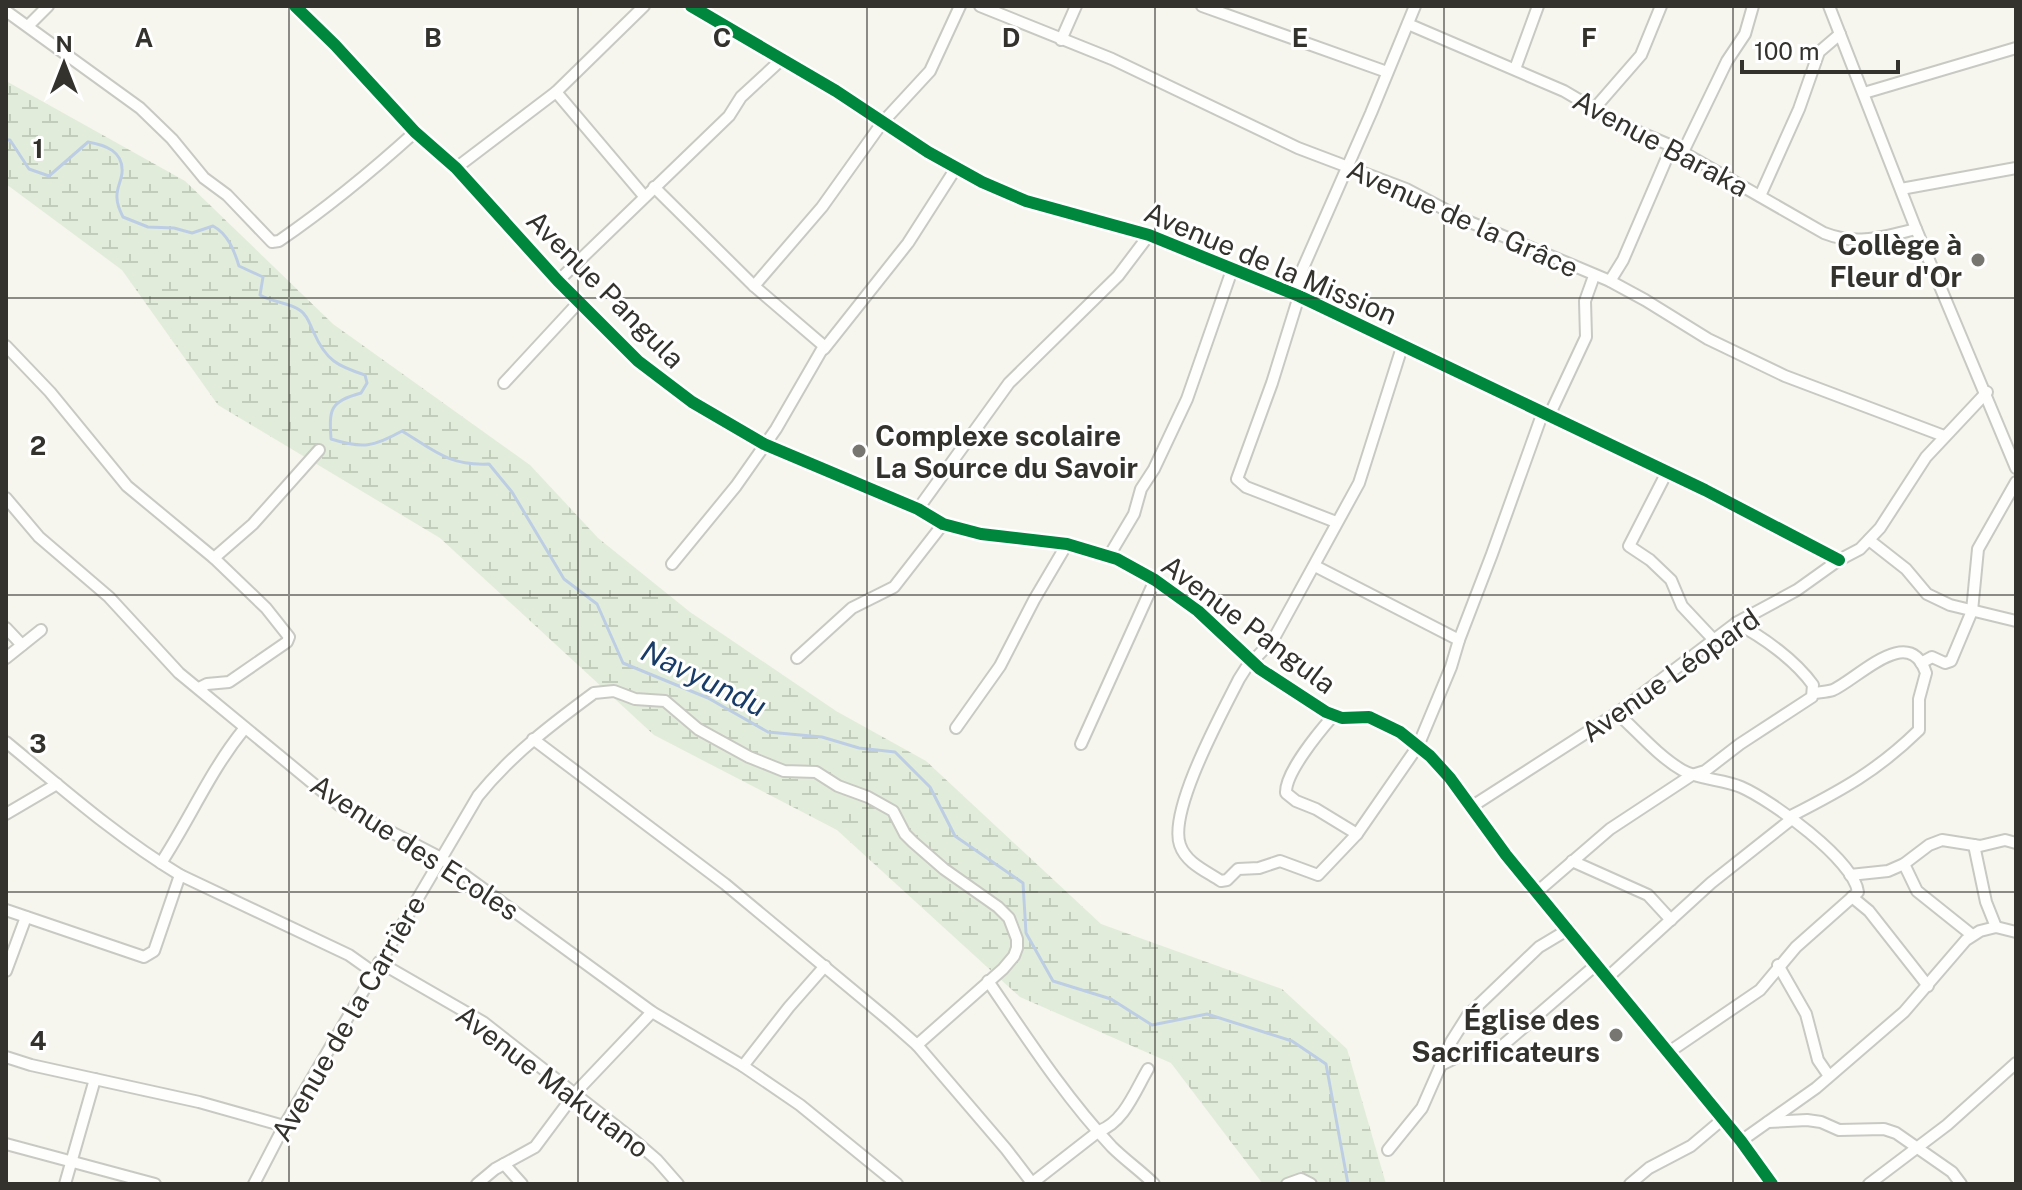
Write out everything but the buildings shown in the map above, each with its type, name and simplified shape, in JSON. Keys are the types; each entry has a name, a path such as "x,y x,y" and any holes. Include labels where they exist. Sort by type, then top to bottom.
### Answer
{"street":[{"path":"28,26 48,6"},
{"name":"Avenue Pangula","path":"295,6 415,132 456,168 558,281 638,361 673,390 764,444 918,509 943,524 981,534 1067,544 1109,556 1155,580 1206,618 1251,662 1333,716 1373,718 1418,746 1444,771 1537,892 1741,1141 1772,1184"},
{"path":"456,168 556,92 644,6"},
{"name":"Avenue de la Mission","path":"691,6 836,91 956,168 1026,201 1149,235 1299,296 1667,472 1839,560"},
{"path":"754,286 822,207 882,123 930,71 960,6"},
{"name":"Avenue de la Grâce","path":"980,6 1112,59 1298,148 1406,189 1465,220 1610,281 1708,339 1785,376 1944,436"},
{"path":"1061,40 1076,6"},
{"path":"1202,6 1387,72"},
{"path":"1336,522 1246,487 1237,479 1272,383 1299,296 1303,268 1415,6"},
{"path":"1515,69 1538,6"},
{"path":"1594,109 1641,55 1661,6"},
{"path":"1683,152 1727,61 1745,34 1753,6"},
{"path":"1829,6 1916,229 2015,461"},
{"path":"6,11 140,108 172,139 204,178 227,195 272,242 279,241 330,204 415,132"},
{"name":"Avenue Baraka","path":"1408,24 1564,91 1620,124 1683,152 1824,233 1848,241 1871,240 1916,229"},
{"path":"1760,196 1799,109 1819,52 1840,34"},
{"path":"1864,93 2016,48"},
{"path":"558,281 729,116 741,97 781,60"},
{"path":"556,92 644,196"},
{"path":"1610,281 1623,260 1672,146"},
{"path":"672,564 736,486 776,429 824,349 908,243 956,168"},
{"path":"1901,189 2016,168"},
{"path":"654,187 754,286 821,342 824,349"},
{"path":"918,509 1009,383 1102,293 1135,257 1149,235"},
{"path":"1109,556 1134,514 1141,489 1154,469 1187,399 1232,270"},
{"path":"1403,344 1361,478 1273,640 1251,662 1232,693 1184,801 1178,825 1179,843 1184,854 1221,881 1227,880 1238,869 1259,868 1277,861 1318,875 1357,834 1418,746 1546,414 1566,385 1586,337 1585,301 1594,276"},
{"path":"504,383 579,302"},
{"path":"6,346 50,392 127,486 214,558 266,608 289,639 229,682 199,688"},
{"name":"Avenue Léopard","path":"1471,807 1617,713 1736,623 1815,579 1869,540 1926,457 1987,392"},
{"path":"214,558 253,524 319,450"},
{"path":"1667,472 1629,546 1671,580 1682,606 1713,639"},
{"path":"1921,663 1932,657 1949,663 1972,611 1978,549 2016,482"},
{"name":"Avenue des Ecoles","path":"6,498 39,537 109,597 163,657 244,729 339,805 441,858 652,1012 743,1066 800,1105 897,1184"},
{"path":"797,658 852,608 894,587 943,524"},
{"path":"1869,540 1906,569 1927,594 1950,605 2016,621"},
{"path":"956,728 1013,645 1034,600 1067,544"},
{"path":"1315,566 1459,640"},
{"path":"1081,744 1155,580"},
{"path":"1537,892 1610,829 1692,775 1705,771 1740,744 1810,700 1814,693 1813,685 1804,673 1750,630 1736,623"},
{"path":"6,628 22,645"},
{"path":"6,658 41,630"},
{"path":"1607,978 1732,866 1792,817 1853,785 1919,730 1919,699 1926,673 1921,663 1904,650 1895,652 1834,689 1814,693"},
{"name":"Avenue de la Carrière","path":"254,1184 284,1126 478,796 533,739 594,693 614,691 635,699 657,698 675,707 698,729 749,757 784,771 816,772 838,786 882,803 893,811 905,834 934,861 974,888 1009,918 1017,939 1014,956 988,981"},
{"path":"1617,713 1669,761 1692,775 1742,787 1792,817 1850,875 1858,887 1858,892 1778,965 1760,990 1669,1052"},
{"path":"1333,716 1296,767 1286,784 1286,793 1357,834"},
{"path":"161,863 196,807 213,770 244,729"},
{"path":"533,739 568,769 677,847 917,1045 1032,1184 1122,1113 1148,1069"},
{"name":"Avenue Makutano","path":"6,742 108,826 180,875 376,967 483,1022 576,1092 657,1160 678,1184"},
{"path":"6,814 57,784"},
{"path":"1850,875 1880,873 1904,864 1935,841 1950,840 1985,846 2005,840 2016,843"},
{"path":"1974,845 1986,902 1996,927"},
{"path":"1572,861 1648,895 1671,920"},
{"path":"1904,864 1917,891 1972,935"},
{"path":"6,910 144,957 149,956 154,951 180,875"},
{"path":"1852,897 1869,911 1928,986"},
{"path":"6,971 26,917"},
{"path":"1741,1141 1829,1076 1904,1012 1953,952 1972,935 1996,927 2016,932"},
{"path":"1388,1150 1422,1108 1440,1066 1468,1015 1539,947 1569,929"},
{"path":"1440,1066 1463,1054 1502,1046 1597,964"},
{"path":"1778,965 1806,1014 1818,1060 1829,1076"},
{"path":"743,1066 825,966"},
{"path":"917,1045 988,981 1042,1058 1112,1147 1154,1184"},
{"path":"477,1184 535,1147 576,1092 652,1012"},
{"path":"6,1057 199,1102 284,1126"},
{"path":"1869,1184 1947,1125 2016,1063"},
{"path":"65,1184 95,1079"},
{"path":"1630,1184 1649,1168 1691,1146 1723,1119"},
{"path":"1766,1123 1807,1120 1839,1130 1884,1129 1896,1133 1952,1172 1961,1184"},
{"path":"6,1144 155,1184"},
{"path":"504,1164 522,1184"},
{"path":"1287,1184 1301,1179 1311,1184"}],"green space":[{"path":"6,81 185,181 333,324 530,465 598,538 690,612 836,711 926,761 1101,924 1282,989 1347,1049 1386,1184 1263,1184 1171,1063 1020,997 837,830 654,735 440,538 218,405 122,270 6,184"}],"waterway":[{"name":"Navyundu","path":"6,140 10,140 29,169 49,176 88,142 107,147 117,154 122,165 117,195 123,217 148,227 174,228 192,233 213,226 223,233 239,266 263,277 260,295 301,311 328,356 340,365 365,375 367,383 361,393 337,403 331,413 331,439 368,445 402,431 453,460 489,464 512,492 564,579 597,604 623,663 708,698 768,732 822,737 859,748 895,752 930,787 955,836 1023,883 1026,933 1053,981 1111,999 1152,1025 1207,1014 1292,1041 1326,1064 1348,1184"}],"cycle path":[{"path":"295,6 415,132 456,168 558,281 638,361 692,402 764,444 918,509 943,524 981,534 1067,544 1117,559 1155,580 1198,611 1260,669 1326,712 1342,718 1369,717 1400,732 1430,756 1450,778 1506,855 1741,1141 1772,1184"},
{"path":"691,6 982,182 1026,201 1149,235 1299,296 1705,490 1839,560"}],"place":[{"name":"Collège à Fleur d'Or","path":"1978,260"},
{"name":"Complexe scolaire La Source du Savoir","path":"859,451"},
{"name":"Église des Sacrificateurs","path":"1616,1035"}]}
